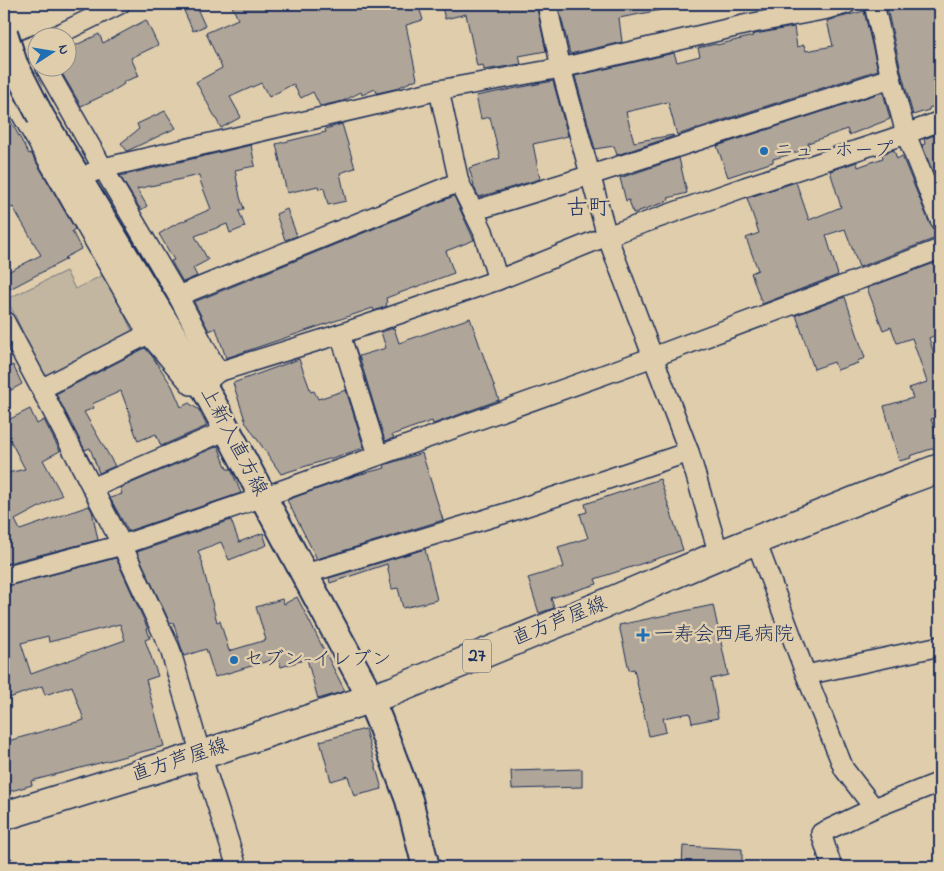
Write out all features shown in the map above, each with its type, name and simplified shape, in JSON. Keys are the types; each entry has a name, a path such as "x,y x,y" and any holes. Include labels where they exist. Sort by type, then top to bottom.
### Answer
{"main road":[{"name":"上新入直方線","path":"4,33 14,64 41,118 210,378 227,430 370,698 409,800 426,867"},
{"name":"直方芦屋線","path":"4,816 201,755 393,690 719,555 940,468"}],"street":[{"path":"72,28 120,4"},
{"path":"547,4 561,68 608,236 689,452 719,555"},
{"path":"97,170 439,90 561,68 739,26 846,4"},
{"path":"874,4 906,134 940,220"},
{"path":"4,57 28,48"},
{"path":"51,78 97,170 178,296 210,378"},
{"path":"473,211 892,78"},
{"path":"4,84 148,334 191,385 498,280 608,236 940,121"},
{"path":"439,90 459,182 483,231 498,280"},
{"path":"178,296 459,182"},
{"path":"4,576 122,545 263,497 653,356 940,249"},
{"path":"4,320 122,545 170,649 201,755 237,867"},
{"path":"41,389 148,334"},
{"path":"340,334 378,455"},
{"path":"92,488 227,430"},
{"path":"305,574 506,513 689,452"},
{"path":"756,541 806,675 844,769 874,808"},
{"path":"806,675 940,646"},
{"path":"832,867 821,833 874,808 940,782"}],"shaded area":[{"path":"66,271 75,289 105,274 134,335 45,378 7,299"}],"building":[{"path":"181,4 195,4 205,26 193,31"},
{"path":"231,4 418,4 423,20 406,25 417,79 395,89 377,93 375,89 362,95 361,92 343,101 320,106 313,92 301,98 293,84 269,97 261,83 230,97 241,117 221,128 196,82 222,68 206,33 238,19"},
{"path":"441,4 536,4 546,51 519,56 521,64 484,70 483,65 477,66 466,14 445,19"},
{"path":"558,4 661,4 661,10 619,18 622,42 570,54"},
{"path":"886,4 940,4 940,104 929,108 929,110 913,115"},
{"path":"864,11 878,70 677,135 668,102 626,112 634,142 674,136 617,155 614,146 595,149 575,76 674,53 677,62 700,56 698,48 794,27 797,47 804,45 806,51 833,46 827,21"},
{"path":"146,20 158,45 131,58 139,76 123,82 124,84 113,91 81,106 65,78 78,78 78,44 99,34 103,43"},
{"path":"553,81 568,136 533,144 540,179 479,197 473,185 469,168 500,158 490,117 481,119 476,96"},
{"path":"883,92 890,119 849,135 847,129 808,143 809,149 773,159 773,162 728,177 717,146"},
{"path":"4,109 75,229 72,231 81,249 64,258 67,259 4,292 4,274 41,255 13,207 4,211"},
{"path":"165,111 176,128 127,151 121,143 139,129 137,124"},
{"path":"342,124 355,168 340,173 346,201 328,205 324,188 319,189 318,186 287,193 276,144 326,132 325,129"},
{"path":"940,133 940,190 922,145 925,144 924,139"},
{"path":"251,145 255,166 235,170 244,209 239,211 245,227 230,233 227,224 195,236 208,260 193,268 197,276 183,282 171,261 174,260 159,234 174,225 211,209 199,175 137,189 147,206 141,210 120,176"},
{"path":"894,150 897,159 902,156 930,224 933,229 940,231 940,238 859,267 845,229 826,235 838,275 762,304 751,273 758,270 746,238 759,233 747,198 796,182 809,220 841,207 830,171 857,162 858,167 883,158 882,154"},
{"path":"679,158 687,193 668,198 669,200 666,202 633,213 629,200 626,201 620,178"},
{"path":"454,196 474,240 446,251 454,273 386,298 387,306 374,311 373,308 226,358 216,328 209,331 194,302"},
{"path":"287,209 297,236 285,240 276,214"},
{"path":"940,261 940,333 929,338 940,372 940,416 931,419 940,446 899,461 884,406 913,398 909,388 927,382 912,338 897,343 891,327 883,330 867,288"},
{"path":"845,297 865,358 857,361 858,363 837,370 834,362 814,369 796,315"},
{"path":"470,318 499,400 433,424 432,421 411,428 392,435 394,438 385,441 359,356 386,348 381,332 394,328 399,343"},
{"path":"145,348 172,386 181,407 189,403 199,410 207,426 161,446 156,434 138,441 121,391 92,404 94,408 84,412 115,466 99,473 90,448 85,450 56,394"},
{"path":"299,359 311,392 314,391 318,399 346,390 364,448 281,474 246,423 233,383"},
{"path":"13,365 22,384 4,394 4,369"},
{"path":"30,409 37,424 44,420 60,451 43,460 62,495 15,520 20,530 89,506 92,511 98,540 4,564 4,474 25,469 8,436 4,438 4,422"},
{"path":"218,446 227,469 231,469 241,493 128,531 110,498 122,494 120,488"},
{"path":"422,453 443,520 317,559 287,500 357,475 385,468 384,465"},
{"path":"660,479 683,550 595,579 597,584 551,598 554,608 539,613 528,578 564,567 558,547 588,538 580,514 587,512 585,504"},
{"path":"231,520 239,542 263,533 267,545 229,560 221,542 198,551 217,622 220,621 229,651 266,640 256,607 282,599 284,604 297,597 345,691 318,699 307,659 281,667 278,658 215,677 206,649 184,656 173,622 170,623 137,552"},
{"path":"425,549 437,600 403,608 398,588 392,589 387,564 330,583 329,578"},
{"path":"116,558 148,629 150,638 145,640 158,676 146,680 164,746 31,781 32,785 4,793 4,742 84,720 72,686 45,695 42,686 4,700 4,587","holes":["120,624 125,640 31,674 21,643 48,636 49,642"]},
{"path":"713,605 728,675 711,679 718,718 692,723 690,713 663,718 666,732 649,736 634,669 629,670 619,625"},
{"path":"365,729 382,789 354,796 348,776 331,781 320,741"},
{"path":"582,769 582,787 512,789 511,771"},
{"path":"683,846 742,849 742,867 682,867"}],"place":[{"name":"ニューホープ","path":"764,151"},
{"name":"一寿会西尾病院","path":"643,635"},
{"name":"セブン-イレブン","path":"234,660"}],"district":[{"name":"古町","path":"588,209"}]}
